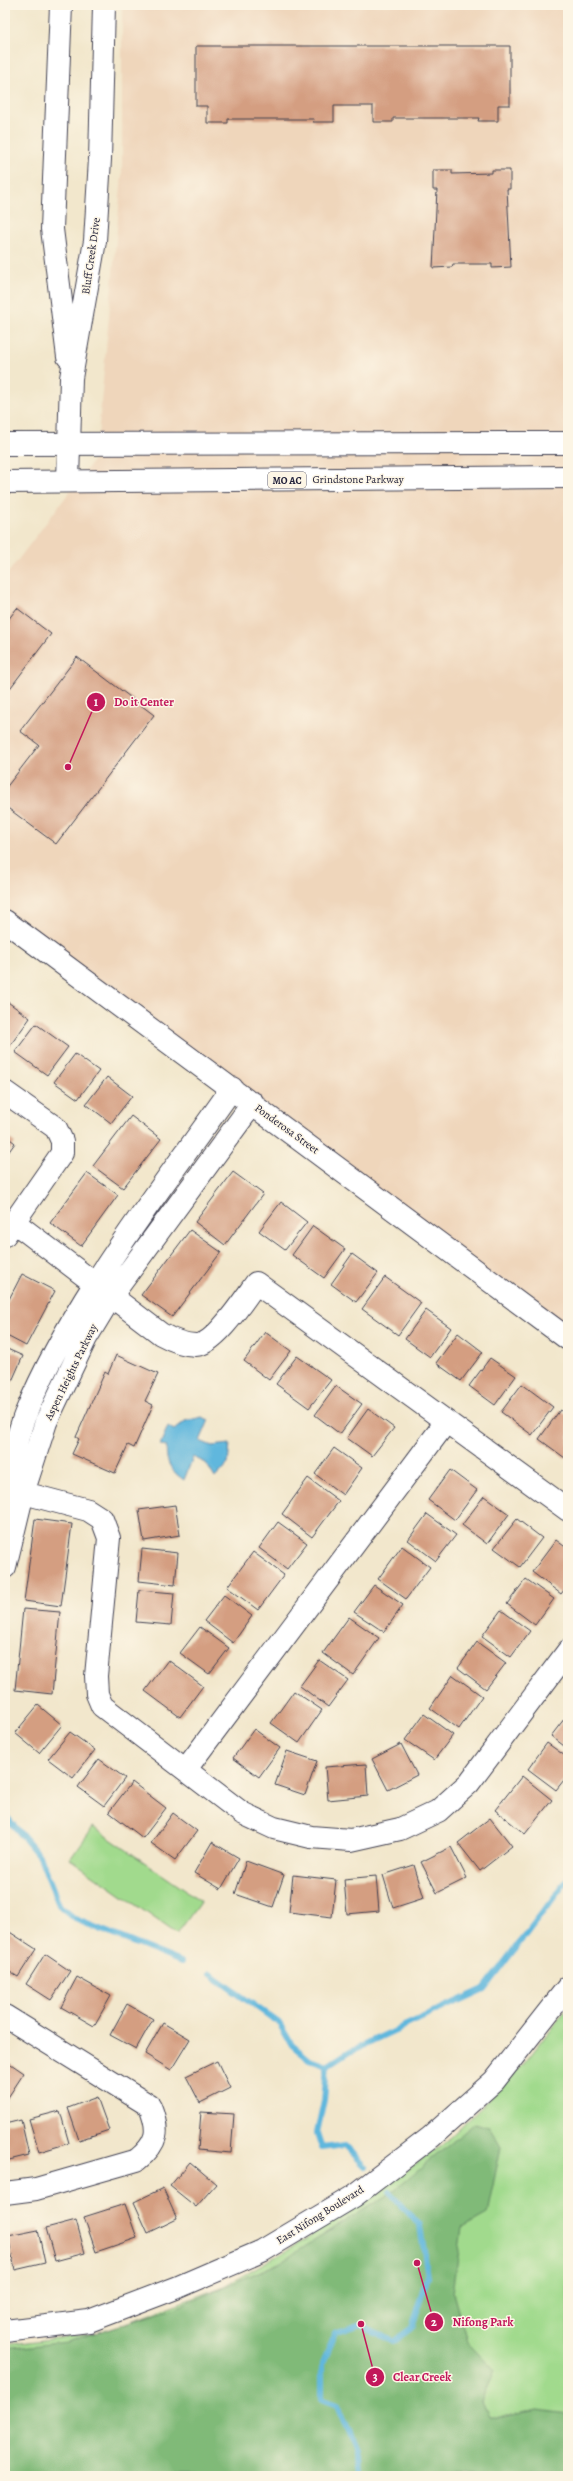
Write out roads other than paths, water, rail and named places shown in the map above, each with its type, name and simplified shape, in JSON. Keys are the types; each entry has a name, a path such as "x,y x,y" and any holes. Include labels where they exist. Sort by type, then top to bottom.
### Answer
{"street":[{"path":"61,5 52,229 71,378"},
{"name":"Bluff Creek Drive","path":"68,482 71,378 95,241 100,159 104,5"},
{"path":"5,444 568,443"},
{"name":"Grindstone Parkway","path":"5,482 568,477"},
{"name":"Ponderosa Street","path":"5,920 253,1103 568,1339"},
{"path":"173,1191 232,1088"},
{"path":"5,1092 56,1128 62,1140 62,1153 10,1228 95,1282 161,1334 177,1342 198,1345 213,1337 256,1283 568,1510"},
{"path":"173,1191 253,1103"},
{"name":"Aspen Heights Parkway","path":"5,1567 11,1488 25,1415 68,1329 95,1282 173,1191"},
{"name":"Aspen Heights Parkway","path":"11,1488 46,1422 86,1338 173,1191"},
{"path":"186,1769 446,1422"},
{"path":"11,1488 88,1510 102,1520 109,1538 96,1676 97,1694 102,1706 242,1813 274,1828 311,1837 351,1840 400,1828 438,1811 469,1782 568,1651"},
{"name":"East Nifong Boulevard","path":"5,2331 89,2321 176,2288 262,2251 354,2196 431,2137 494,2081 568,1987"},
{"path":"5,2016 150,2106 156,2120 156,2136 149,2150 136,2160 36,2189 5,2193"}],"water":[{"path":"202,1417 209,1420 200,1441 212,1446 230,1444 228,1464 215,1478 206,1463 193,1457 184,1480 170,1466 166,1451 167,1446 160,1445 168,1426 174,1430 185,1421"}],"waterway":[{"path":"5,1815 40,1857 59,1905 75,1919 181,1962"},
{"path":"365,2166 345,2145 322,2148 317,2133 324,2100 327,2066 350,2051 484,1989 568,1879"},
{"path":"210,1974 279,2023 292,2045 310,2060 327,2066"},
{"path":"358,2476 357,2450 338,2405 322,2399 322,2363 335,2333 361,2324 393,2342 412,2328 428,2276 420,2226 390,2192"}],"place":[{"name":"Do it Center","path":"68,767"},
{"name":"Nifong Park","path":"417,2263"},
{"name":"Clear Creek","path":"361,2324"}]}
